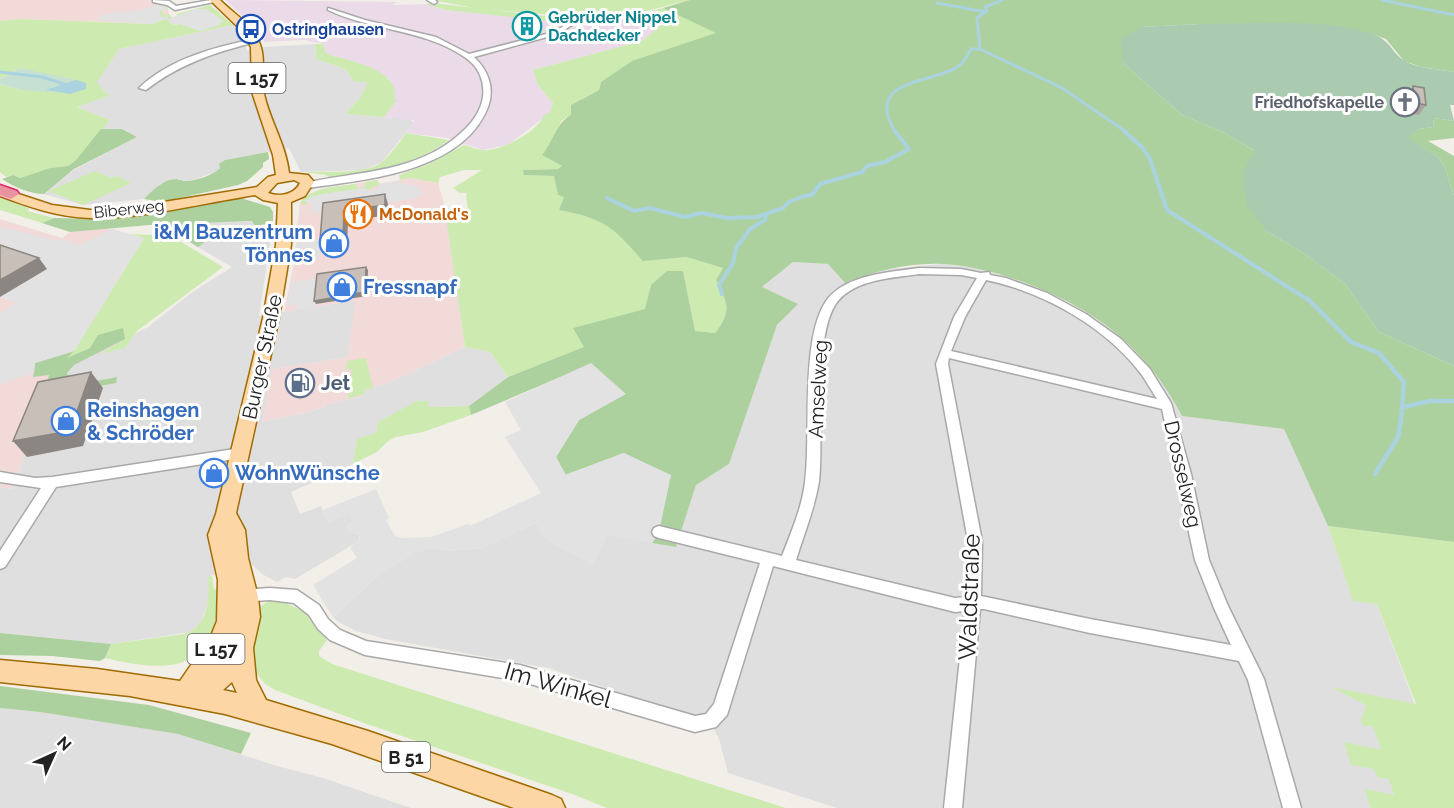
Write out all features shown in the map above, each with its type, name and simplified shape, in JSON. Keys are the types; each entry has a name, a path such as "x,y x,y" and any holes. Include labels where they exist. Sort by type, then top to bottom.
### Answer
{"main road":[{"name":"L 157","path":"216,1 254,41 258,56 258,92 274,137 283,177"},
{"path":"283,177 303,178 307,185 300,193 284,199 264,197 261,190 269,182 283,177"},
{"name":"Biberweg","path":"4,192 50,209 90,214 145,209 261,190"},
{"name":"Burger Straße","path":"186,694 198,692 220,678 235,661 242,647 248,619 239,596 235,530 226,514 260,377 278,281 284,240 284,199"},
{"name":"Burger Straße","path":"186,694 221,641 239,596"},
{"path":"242,647 244,681 258,711"},
{"name":"B 51","path":"12,672 126,684 186,694 258,711 388,751 552,808"}],"street":[{"path":"156,1 169,3 175,9 216,1"},
{"path":"307,185 396,170 434,156 459,140 475,123 487,100 485,77 469,56 426,36 348,18 330,9"},
{"path":"469,56 556,33 569,25"},
{"path":"143,88 167,70 198,56 254,41"},
{"name":"Amselweg","path":"787,564 811,483 817,348 831,303 844,290 891,274 929,270 985,274 1044,297 1077,314 1111,336 1137,362 1159,389 1167,405"},
{"path":"945,353 965,303 985,274"},
{"name":"Drosselweg","path":"945,353 1167,405 1202,560 1242,654 1256,679 1292,808"},
{"name":"Waldstraße","path":"945,353 943,369 975,541 973,604 953,808"},
{"path":"0,477 35,483 52,482 241,453"},
{"path":"0,563 52,482"},
{"path":"659,532 955,605 984,602 1090,626 1242,654"},
{"name":"Im Winkel","path":"239,596 285,594 297,597 314,610 328,630 348,642 365,648 520,673 695,724 710,721 721,709 768,559"}],"shaded area":[{"path":"0,0 163,0 171,19 164,24 20,19 0,21"},
{"path":"225,0 398,2 392,5 426,4 445,10 550,20 600,19 639,14 661,25 642,41 533,70 538,85 553,103 550,113 508,145 483,150 447,138 406,133 414,123 413,120 384,117 394,100 389,79 363,65 330,55 325,52 323,44 304,40 264,42 263,35"},
{"path":"165,5 166,10 159,11 161,17 167,16 168,19 196,9 206,9 224,21 219,23 220,25 200,31 180,24 174,25 166,19 152,24 95,20 104,14 136,11"},
{"path":"233,25 244,39 247,51 264,47 315,44 316,59 345,69 354,81 369,83 360,98 345,114 409,119 414,123 382,162 364,170 301,172 289,148 225,160 218,171 196,179 186,181 176,179 160,184 144,199 83,205 44,194 74,170 137,137 122,129 101,129 110,120 77,107 110,95 106,94 96,82 119,49"},
{"path":"410,178 438,183 446,211 465,347 390,382 364,390 364,394 360,397 262,422 272,369 348,357 355,300 284,312 294,263 300,202 320,190 377,180 380,184"},
{"path":"394,181 417,187 424,194 411,199 316,213 309,210 314,205 304,201 313,196 329,193 364,188 373,191 378,188 379,184"},
{"path":"0,219 62,238 70,232 105,228 144,238 74,351 58,366 12,489 0,487"},
{"path":"214,221 252,221 255,226 273,223 259,316 356,300 348,357 273,369 262,422 360,397 364,390 390,382 465,347 490,352 508,377 469,406 429,407 426,406 429,401 417,401 400,411 377,433 357,440 353,464 291,492 300,514 321,506 328,522 350,512 353,521 346,528 359,535 359,541 295,579 286,577 277,582 262,574 249,562 208,577 209,597 206,608 201,622 191,632 111,644 0,633 0,487 12,489 58,366 85,358 148,327 191,293 232,267 168,230"},
{"path":"0,227 58,241 61,239 79,245 112,229 144,238 74,351 35,363 34,373 0,384 0,313 16,303 0,297 14,249 0,244"},
{"path":"321,240 320,259 294,263 296,244"},
{"path":"793,262 828,264 845,283 889,269 942,264 976,268 1014,280 1045,292 1084,312 1117,334 1167,388 1182,416 1284,429 1328,526 1353,600 1377,604 1454,808 837,808 728,773 719,739 707,715 691,717 548,668 385,639 356,631 333,617 379,575 415,552 435,548 449,551 482,548 535,523 593,565 607,534 676,547 696,485 729,464 777,325 797,304 761,288"},
{"path":"319,278 316,307 296,310 297,304 287,306 291,282"},
{"path":"591,363 626,394 579,420 556,457 566,475 624,453 671,475 659,532 652,543 607,534 593,565 547,541 535,523 482,548 449,551 435,548 415,552 379,575 333,617 313,585 357,558 350,548 360,538 357,533 349,534 346,528 353,521 350,513 328,523 323,510 376,489 389,518 386,520 395,536 401,538 431,537 468,524 470,526 541,493 505,437 521,430 505,402"},
{"path":"0,708 40,712 178,734 323,778 411,808 0,808"}],"green space":[{"path":"431,0 690,0 646,11 590,18 481,9"},
{"path":"690,0 1454,0 1454,72 1421,67 1404,61 1386,39 1368,33 1322,26 1200,24 1142,27 1123,63 1182,115 1225,133 1255,151 1266,231 1305,254 1345,284 1379,332 1454,366 1454,542 1328,526 1284,429 1182,416 1162,383 1146,363 1128,344 1100,321 1035,287 1012,278 965,266 931,264 905,266 880,271 845,283 828,264 793,262 762,287 798,304 777,325 729,464 696,485 676,547 652,543 659,532 624,453 565,475 556,457 579,420 625,394 591,364 471,415 469,406 508,377 584,347 573,328 645,309 651,285 667,271 683,271 695,331 715,333 724,319 725,301 716,280 723,268 686,257 643,261 624,240 607,226 575,213 559,210 564,197 558,195 554,176 524,175 523,170 558,169 562,166 542,155 558,128 571,115 571,105 599,90 601,82 632,61 716,33 663,8"},
{"path":"164,4 168,9 162,11 163,15 169,14 172,18 167,20 174,25 180,24 196,29 223,22 206,9 196,9 178,16 176,14 210,5 233,25 119,49 97,82 106,94 111,95 77,107 110,120 76,160 68,166 50,168 20,178 13,175 6,177 0,172 0,84 22,90 50,76 20,68 0,79 0,21 20,19 152,24 161,17 159,11 165,9 164,5 158,5"},
{"path":"426,4 563,18 565,21 554,29 535,35 551,28 553,26 550,21 445,10"},
{"path":"663,8 717,33 601,82 599,90 583,98 571,115 562,120 550,146 542,155 562,166 558,169 524,170 524,175 555,176 558,195 564,197 559,210 587,217 607,226 643,260 686,257 723,268 716,280 725,301 724,319 715,333 695,331 683,271 651,285 646,309 574,328 585,347 508,377 490,352 465,347 446,217 468,213 466,193 460,193 453,188 482,170 464,170 440,177 438,183 410,178 400,180 399,175 429,164 464,145 490,150 527,134 535,128 544,115 550,113 553,103 538,85 533,70 642,41 661,25 639,14"},
{"path":"1286,23 1351,28 1383,39 1400,58 1411,64 1454,72 1454,105 1450,105 1454,121 1434,118 1433,127 1419,129 1408,138 1438,157 1444,165 1454,196 1454,366 1379,332 1345,284 1305,254 1266,231 1246,203 1243,171 1255,151 1225,133 1182,115 1123,63 1121,39 1142,27"},
{"path":"315,44 323,44 325,52 330,55 372,68 390,81 394,89 394,99 397,100 384,117 345,114 360,98 368,83 354,81 345,69 316,59"},
{"path":"20,68 76,80 47,90 62,93 22,90 0,84 0,79"},
{"path":"1434,118 1454,121 1454,138 1428,141 1454,156 1454,196 1444,165 1438,157 1407,138 1419,129 1433,127"},
{"path":"101,129 122,129 137,137 74,169 44,194 22,190 2,179 13,175 20,178 50,168 68,166 76,160"},
{"path":"406,133 449,140 421,156 377,171 330,178 326,175 304,172 356,171 375,166 389,156"},
{"path":"268,152 269,159 263,163 263,167 247,181 238,185 162,202 144,199 166,181 199,179 217,171 220,168 219,164 225,160"},
{"path":"95,171 111,178 117,176 131,183 83,205 49,191"},
{"path":"377,180 379,184 369,190 364,188 315,197 305,202 308,202 305,205 300,204 310,194 317,191 356,184 357,188 365,187 365,182"},
{"path":"0,196 30,209 27,211 54,218 42,223 0,210"},
{"path":"241,198 270,207 273,212 273,223 255,226 252,221 201,223 199,227 212,237 198,247 161,224 70,232 42,223 54,218 101,219 222,199"},
{"path":"156,227 223,267 137,331 125,348 100,354 125,339 90,348 65,359 74,351 144,238 130,234 154,235 160,232 154,228"},
{"path":"123,328 125,339 74,365 67,373 70,382 81,384 117,377 116,383 56,394 45,391 49,375 33,377 35,363 74,351 67,358 90,348 98,335"},
{"path":"366,358 373,388 364,390 364,394 348,399 352,369 346,370 347,361"},
{"path":"417,401 429,401 427,406 429,407 469,406 471,415 423,432 396,437 388,441 377,452 353,464 357,439 376,433 378,422"},
{"path":"1328,526 1454,542 1454,808 1370,808 1365,789 1394,795 1389,779 1377,777 1374,769 1351,765 1344,742 1381,750 1373,727 1362,725 1361,720 1366,705 1331,687 1416,704 1377,604 1353,601"},
{"path":"212,576 214,589 218,590 216,617 210,637 200,652 186,661 170,665 150,666 105,658 111,644 184,634 192,630 198,625 206,611 208,577"},
{"path":"281,601 306,612 327,640 319,651 319,656 332,664 786,808 607,808 275,690 265,684 253,669 251,657 258,608 267,602"},
{"path":"0,633 111,644 105,658 100,661 52,656 0,655"},
{"path":"0,686 149,705 251,733 241,754 178,734 40,712 0,708"}],"water":[{"path":"76,80 86,83 86,89 70,94 46,90"}],"building":[{"path":"1413,86 1424,88 1426,105 1415,103"},
{"path":"385,194 385,205 344,211 343,236 335,238 334,242 323,244 323,240 320,240 323,203"},
{"path":"0,245 39,258 0,280"},
{"name":"Fressnapf","path":"366,267 365,292 314,301 317,274"},
{"path":"91,372 70,431 13,441 38,382"}],"waterway":[{"path":"986,12 985,7 1002,0"},
{"path":"1382,0 1454,15"},
{"path":"937,3 986,12"},
{"path":"980,49 977,18 986,12"},
{"path":"895,131 887,113 888,101 895,91 906,85 949,71 960,65 971,49 980,49"},
{"path":"980,49 1062,88 1125,131"},
{"path":"0,72 42,77 67,85"},
{"path":"607,198 634,211 650,208 685,217 702,213 727,218 757,217 783,208 789,202 812,195 820,184 862,172 867,166 885,162 909,149 894,130"},
{"path":"1123,130 1142,147 1150,159 1167,210 1310,301"},
{"path":"722,294 719,285 733,263 736,248 750,229 765,220 766,215"},
{"path":"1310,301 1351,342 1379,353 1404,382 1398,437 1375,474"},
{"path":"1403,407 1430,401 1454,401"}],"place":[{"name":"Gebrüder Nippel Dachdecker","path":"527,26"},
{"name":"Ostringhausen","path":"251,29"},
{"name":"Friedhofskapelle","path":"1405,102"},
{"name":"McDonald's","path":"358,214"},
{"name":"i&M Bauzentrum Tönnes","path":"334,243"},
{"name":"Fressnapf","path":"342,287"},
{"name":"Jet","path":"300,383"},
{"name":"Reinshagen & Schröder","path":"66,421"},
{"name":"WohnWünsche","path":"214,473"}]}
